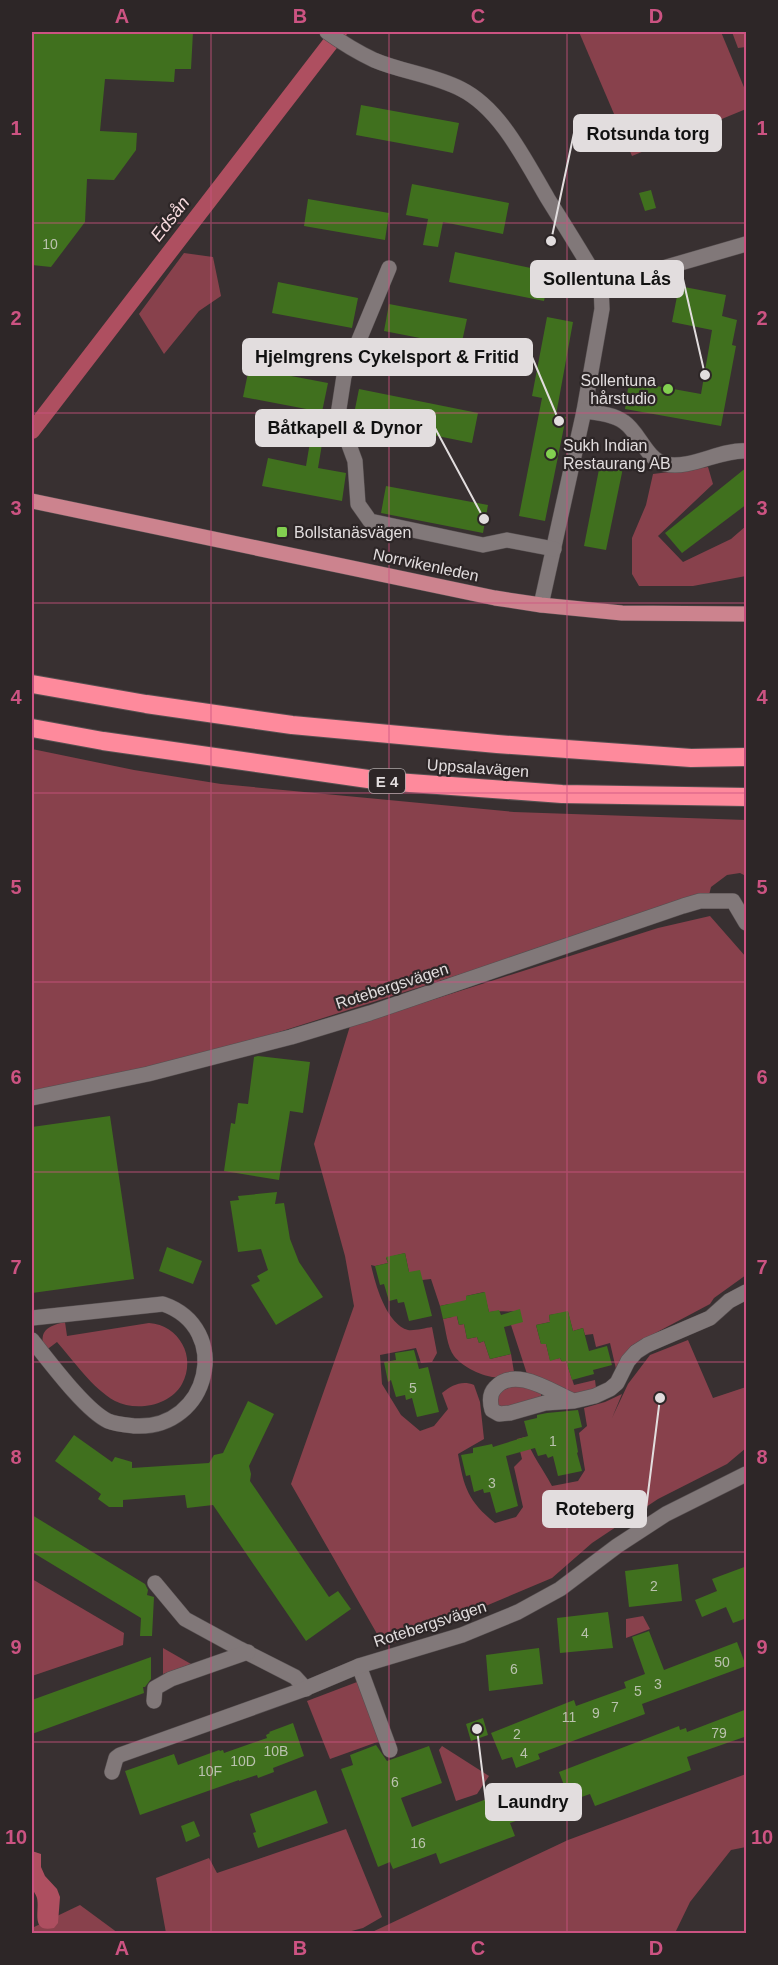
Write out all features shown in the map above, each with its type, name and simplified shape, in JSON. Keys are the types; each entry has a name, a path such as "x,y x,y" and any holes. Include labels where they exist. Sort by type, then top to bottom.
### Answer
{"highway":[{"name":"Uppsalavägen","path":"32,684 146,704 303,726 497,744 691,758 747,757"},
{"name":"Uppsalavägen","path":"32,728 103,741 382,781 562,794 747,797"}],"main road":[{"name":"Norrvikenleden","path":"32,501 495,598 622,614 747,614"}],"street":[{"path":"327,32 375,60 459,88 483,103 495,116 522,155 601,286 602,309 584,411 541,605"},
{"path":"601,286 747,244"},
{"path":"389,268 344,376 338,415 355,461 358,504 370,521 483,545 507,540 554,549"},
{"path":"584,411 624,421 651,454 663,464 680,464 732,452 747,451"},
{"name":"Rotebergsvägen","path":"32,1098 148,1074 291,1037 370,1013 700,901 733,901 747,923"},
{"path":"574,1401 540,1385 520,1379 499,1384 493,1390 490,1398 492,1410 500,1414 545,1403 574,1401 595,1396 617,1383 628,1361 636,1352 710,1318 729,1301 747,1292"},
{"path":"32,1318 163,1304 189,1318 198,1331 203,1347 202,1378 197,1393 188,1408 175,1418 157,1425 126,1425 108,1421 94,1412 32,1340"},
{"name":"Rotebergsvägen","path":"112,1772 116,1758 120,1755 306,1689 359,1666 462,1635 518,1612 560,1589 617,1546 666,1514 747,1474"},
{"path":"155,1583 185,1619 295,1677 306,1689"},
{"path":"154,1701 155,1688 171,1679 248,1652"},
{"path":"359,1666 390,1750"}],"shaded area":[{"path":"579,32 721,32 746,92 746,109 632,156"},
{"path":"732,32 746,32 746,47 738,48"},
{"path":"184,253 213,257 221,296 199,311 164,354 139,314"},
{"path":"708,467 713,484 658,536 683,562 731,539 746,526 746,576 693,586 639,586 632,574 632,538 646,505 653,474"},
{"path":"32,749 134,770 221,784 514,812 746,820 746,876 740,873 727,875 711,887 709,895 251,1041 190,1058 32,1093"},
{"path":"710,916 746,957 746,1275 714,1298 710,1304 631,1346 616,1369 610,1343 596,1347 593,1334 585,1335 583,1328 573,1331 568,1312 549,1315 550,1322 536,1325 541,1344 546,1344 550,1360 560,1358 562,1362 566,1361 574,1385 595,1380 596,1388 575,1395 527,1374 511,1325 520,1310 489,1312 484,1292 466,1296 467,1303 454,1305 459,1325 464,1324 467,1339 477,1337 479,1343 484,1341 490,1359 511,1354 514,1372 508,1376 491,1377 474,1371 454,1356 448,1343 443,1319 452,1317 449,1304 440,1306 431,1279 422,1280 409,1272 405,1253 386,1258 388,1263 371,1265 383,1302 394,1320 408,1330 432,1327 437,1353 432,1362 421,1363 416,1348 380,1355 382,1384 401,1415 420,1431 434,1426 448,1409 442,1393 457,1384 474,1385 480,1402 484,1439 458,1454 469,1493 479,1508 495,1523 516,1517 523,1507 514,1467 522,1459 517,1439 525,1437 552,1486 578,1481 585,1470 579,1433 587,1426 584,1408 622,1394 612,1418 628,1384 650,1355 688,1340 713,1398 746,1387 746,1448 727,1464 658,1499 592,1543 552,1578 412,1637 384,1646 291,1484 354,1306 345,1256 314,1144 350,1026 658,928"},
{"path":"65,1322 67,1336 149,1323 160,1325 177,1336 186,1353 186,1374 182,1384 169,1397 152,1405 133,1406 115,1401 91,1382 57,1342 45,1351 43,1339 46,1330 53,1325"},
{"path":"522,1385 541,1392 541,1397 520,1404 499,1407 496,1402 497,1393 512,1386"},
{"path":"32,1579 124,1633 123,1645 32,1676"},
{"path":"643,1616 650,1629 626,1638 626,1619"},
{"path":"163,1648 191,1664 163,1674"},
{"path":"357,1682 380,1741 330,1759 307,1701"},
{"path":"442,1746 489,1776 477,1794 456,1801 439,1750"},
{"path":"746,1774 746,1847 731,1850 690,1902 675,1933 370,1933 568,1840"},
{"path":"346,1829 382,1917 363,1928 344,1933 166,1933 156,1878 209,1858 217,1873"},
{"path":"32,1851 41,1854 41,1867 60,1897 58,1923 54,1928 47,1929 39,1924 38,1903 31,1881"},
{"path":"80,1905 118,1933 32,1934 32,1928"}],"building":[{"path":"32,32 193,32 191,69 175,69 174,82 105,79 100,131 137,133 136,150 114,180 87,179 85,222 51,267 32,265"},
{"path":"361,105 459,123 453,153 356,135"},
{"path":"412,184 509,203 503,234 443,222 438,247 423,245 428,219 406,215"},
{"path":"651,190 656,208 645,211 639,193"},
{"path":"308,199 389,213 385,240 304,226"},
{"path":"455,252 550,272 544,301 449,282"},
{"path":"278,282 358,298 352,328 272,313"},
{"path":"679,286 726,295 722,316 737,320 732,345 736,346 721,426 625,409 629,381 701,394 712,330 672,322"},
{"path":"389,304 467,319 461,346 384,331"},
{"path":"547,317 573,322 556,415 566,417 545,521 519,516 542,398 532,396"},
{"path":"249,368 328,383 322,412 243,397"},
{"path":"359,389 478,413 472,443 353,419"},
{"path":"312,430 324,432 318,468 346,473 342,501 262,486 268,458 306,466"},
{"path":"601,459 624,463 606,550 584,546"},
{"path":"747,467 747,504 682,553 665,533"},
{"path":"386,486 488,505 483,533 381,513"},
{"path":"254,1057 310,1062 303,1113 290,1111 279,1180 224,1171 231,1123 235,1124 238,1103 248,1104"},
{"path":"110,1116 134,1279 32,1293 32,1127"},
{"path":"277,1192 275,1204 284,1203 290,1239 299,1262 323,1297 276,1325 251,1285 260,1281 257,1276 268,1270 261,1249 238,1252 230,1201 239,1200 238,1196"},
{"path":"167,1247 202,1261 193,1284 159,1271"},
{"path":"405,1253 409,1272 420,1270 432,1316 409,1321 404,1302 398,1303 397,1299 389,1301 384,1284 380,1285 375,1266 388,1263 386,1257"},
{"path":"485,1292 489,1312 499,1310 501,1315 520,1309 523,1322 504,1327 511,1354 490,1359 484,1341 479,1343 477,1337 467,1339 464,1324 459,1325 457,1316 443,1319 440,1306 466,1300 466,1296"},
{"path":"568,1311 573,1331 583,1328 589,1351 607,1346 612,1365 593,1370 594,1374 572,1380 566,1361 562,1362 560,1358 550,1361 546,1344 541,1344 536,1325 550,1322 549,1315"},
{"path":"414,1350 419,1369 428,1367 439,1412 417,1417 412,1398 406,1400 405,1395 396,1397 391,1380 388,1382 384,1362 396,1360 395,1353"},
{"path":"248,1401 274,1414 249,1466 250,1481 329,1597 338,1591 351,1609 306,1641 213,1505 187,1508 185,1495 123,1500 123,1507 109,1507 98,1499 101,1494 55,1461 74,1435 112,1462 115,1457 132,1462 132,1468 209,1463 214,1455 223,1453"},
{"path":"578,1410 582,1427 574,1429 582,1471 558,1476 553,1456 548,1458 546,1454 538,1456 535,1448 506,1456 518,1506 496,1513 490,1492 484,1493 483,1489 474,1492 470,1475 466,1476 461,1455 473,1453 473,1448 492,1444 493,1447 528,1436 524,1421 537,1418 537,1415"},
{"path":"32,1515 145,1584 148,1590 147,1595 154,1597 152,1636 140,1636 141,1618 32,1552"},
{"path":"678,1564 682,1601 629,1607 625,1571"},
{"path":"747,1566 747,1618 733,1623 726,1607 702,1617 695,1600 717,1591 712,1579"},
{"path":"608,1612 613,1648 560,1653 557,1618"},
{"path":"649,1631 664,1670 737,1642 746,1666 642,1704 645,1714 538,1754 540,1759 516,1768 512,1757 502,1760 491,1733 574,1700 576,1706 626,1688 624,1682 645,1674 632,1637"},
{"path":"539,1648 543,1684 489,1691 486,1655"},
{"path":"151,1657 151,1679 143,1687 144,1693 32,1734 32,1700"},
{"path":"747,1709 747,1736 687,1757 691,1770 595,1806 590,1794 570,1801 559,1772 679,1726 680,1730 686,1728 687,1732"},
{"path":"483,1718 488,1735 471,1741 466,1724"},
{"path":"293,1723 304,1756 273,1768 274,1772 258,1778 257,1775 239,1780 140,1815 125,1771 174,1754 178,1765 219,1750 223,1750 224,1753 267,1738 266,1735 269,1732"},
{"path":"376,1745 387,1761 429,1746 442,1783 401,1798 412,1827 508,1791 514,1808 523,1805 527,1817 510,1823 515,1836 440,1864 436,1853 393,1869 390,1862 378,1867 341,1769 353,1765 350,1755"},
{"path":"316,1790 328,1823 258,1848 250,1814"},
{"path":"194,1821 200,1836 186,1842 181,1826"}],"waterway":[{"name":"Edsån","path":"32,431 339,32"}],"place":[{"name":"Rotsunda torg","path":"551,241"},
{"name":"Sollentuna Lås","path":"705,375"},
{"name":"Sollentuna hårstudio","path":"668,389"},
{"name":"Hjelmgrens Cykelsport & Fritid","path":"559,421"},
{"name":"Sukh Indian Restaurang AB","path":"551,454"},
{"name":"Båtkapell & Dynor","path":"484,519"},
{"name":"Bollstanäsvägen","path":"282,532"},
{"name":"Roteberg","path":"660,1398"},
{"name":"Laundry","path":"477,1729"}]}
